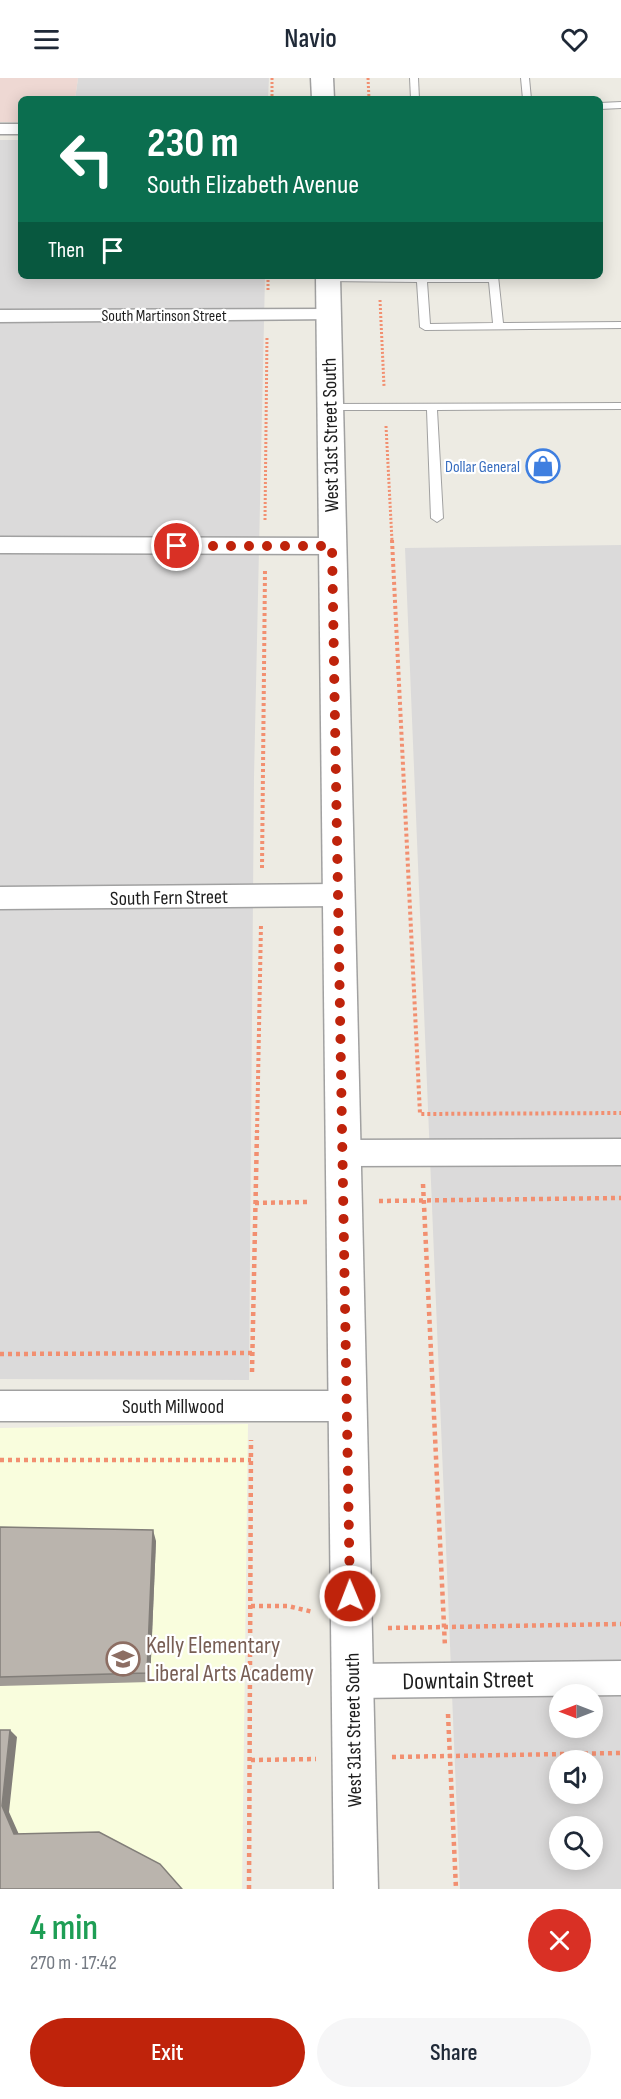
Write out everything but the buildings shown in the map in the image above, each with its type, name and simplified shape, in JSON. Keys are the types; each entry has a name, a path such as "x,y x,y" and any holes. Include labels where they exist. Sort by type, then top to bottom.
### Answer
{"street":[{"path":"322,78 323,96"},
{"path":"0,129 18,129"},
{"name":"West 31st Street South","path":"328,279 342,1201 356,1889"},
{"name":"South Martinson Street","path":"0,316 328,315"},
{"path":"0,545 332,546"},
{"name":"South Fern Street","path":"0,898 338,895"},
{"path":"342,1153 621,1152"},
{"name":"South Millwood","path":"0,1406 346,1406"},
{"name":"Downtain Street","path":"352,1681 621,1678"}],"lane":[{"path":"414,78 415,96"},
{"path":"525,78 527,96"},
{"path":"603,105 621,105"},
{"path":"422,279 425,327 621,326"},
{"path":"493,279 498,327"},
{"path":"330,407 621,406"},
{"path":"432,407 437,518"}],"path":[{"path":"272,78 272,96"},
{"path":"368,78 369,96"},
{"path":"249,1889 250,1460 261,896 268,279"},
{"path":"378,279 456,1889"},
{"path":"420,1114 621,1113"},
{"path":"255,1203 621,1198"},
{"path":"0,1354 252,1353"},
{"path":"0,1460 250,1460"},
{"path":"251,1606 288,1606 391,1629 621,1624"},
{"path":"251,1760 621,1753"}],"shaded area":[{"path":"0,78 78,78 75,96 18,96 18,122 0,122"},
{"path":"78,78 269,78 268,96 75,96"},
{"path":"0,140 18,140 18,279 265,279 254,777 249,1380 0,1379"},
{"path":"621,545 621,1889 460,1889 405,548"},
{"name":"Kelly Elementary Liberal Arts Academy","path":"248,1424 242,1889 0,1889 0,1428"}],"place":[{"name":"Dollar General","path":"543,466"},
{"name":"Kelly Elementary Liberal Arts Academy","path":"123,1659"}],"route":[{"path":"177,546 332,546 350,1596"}]}
